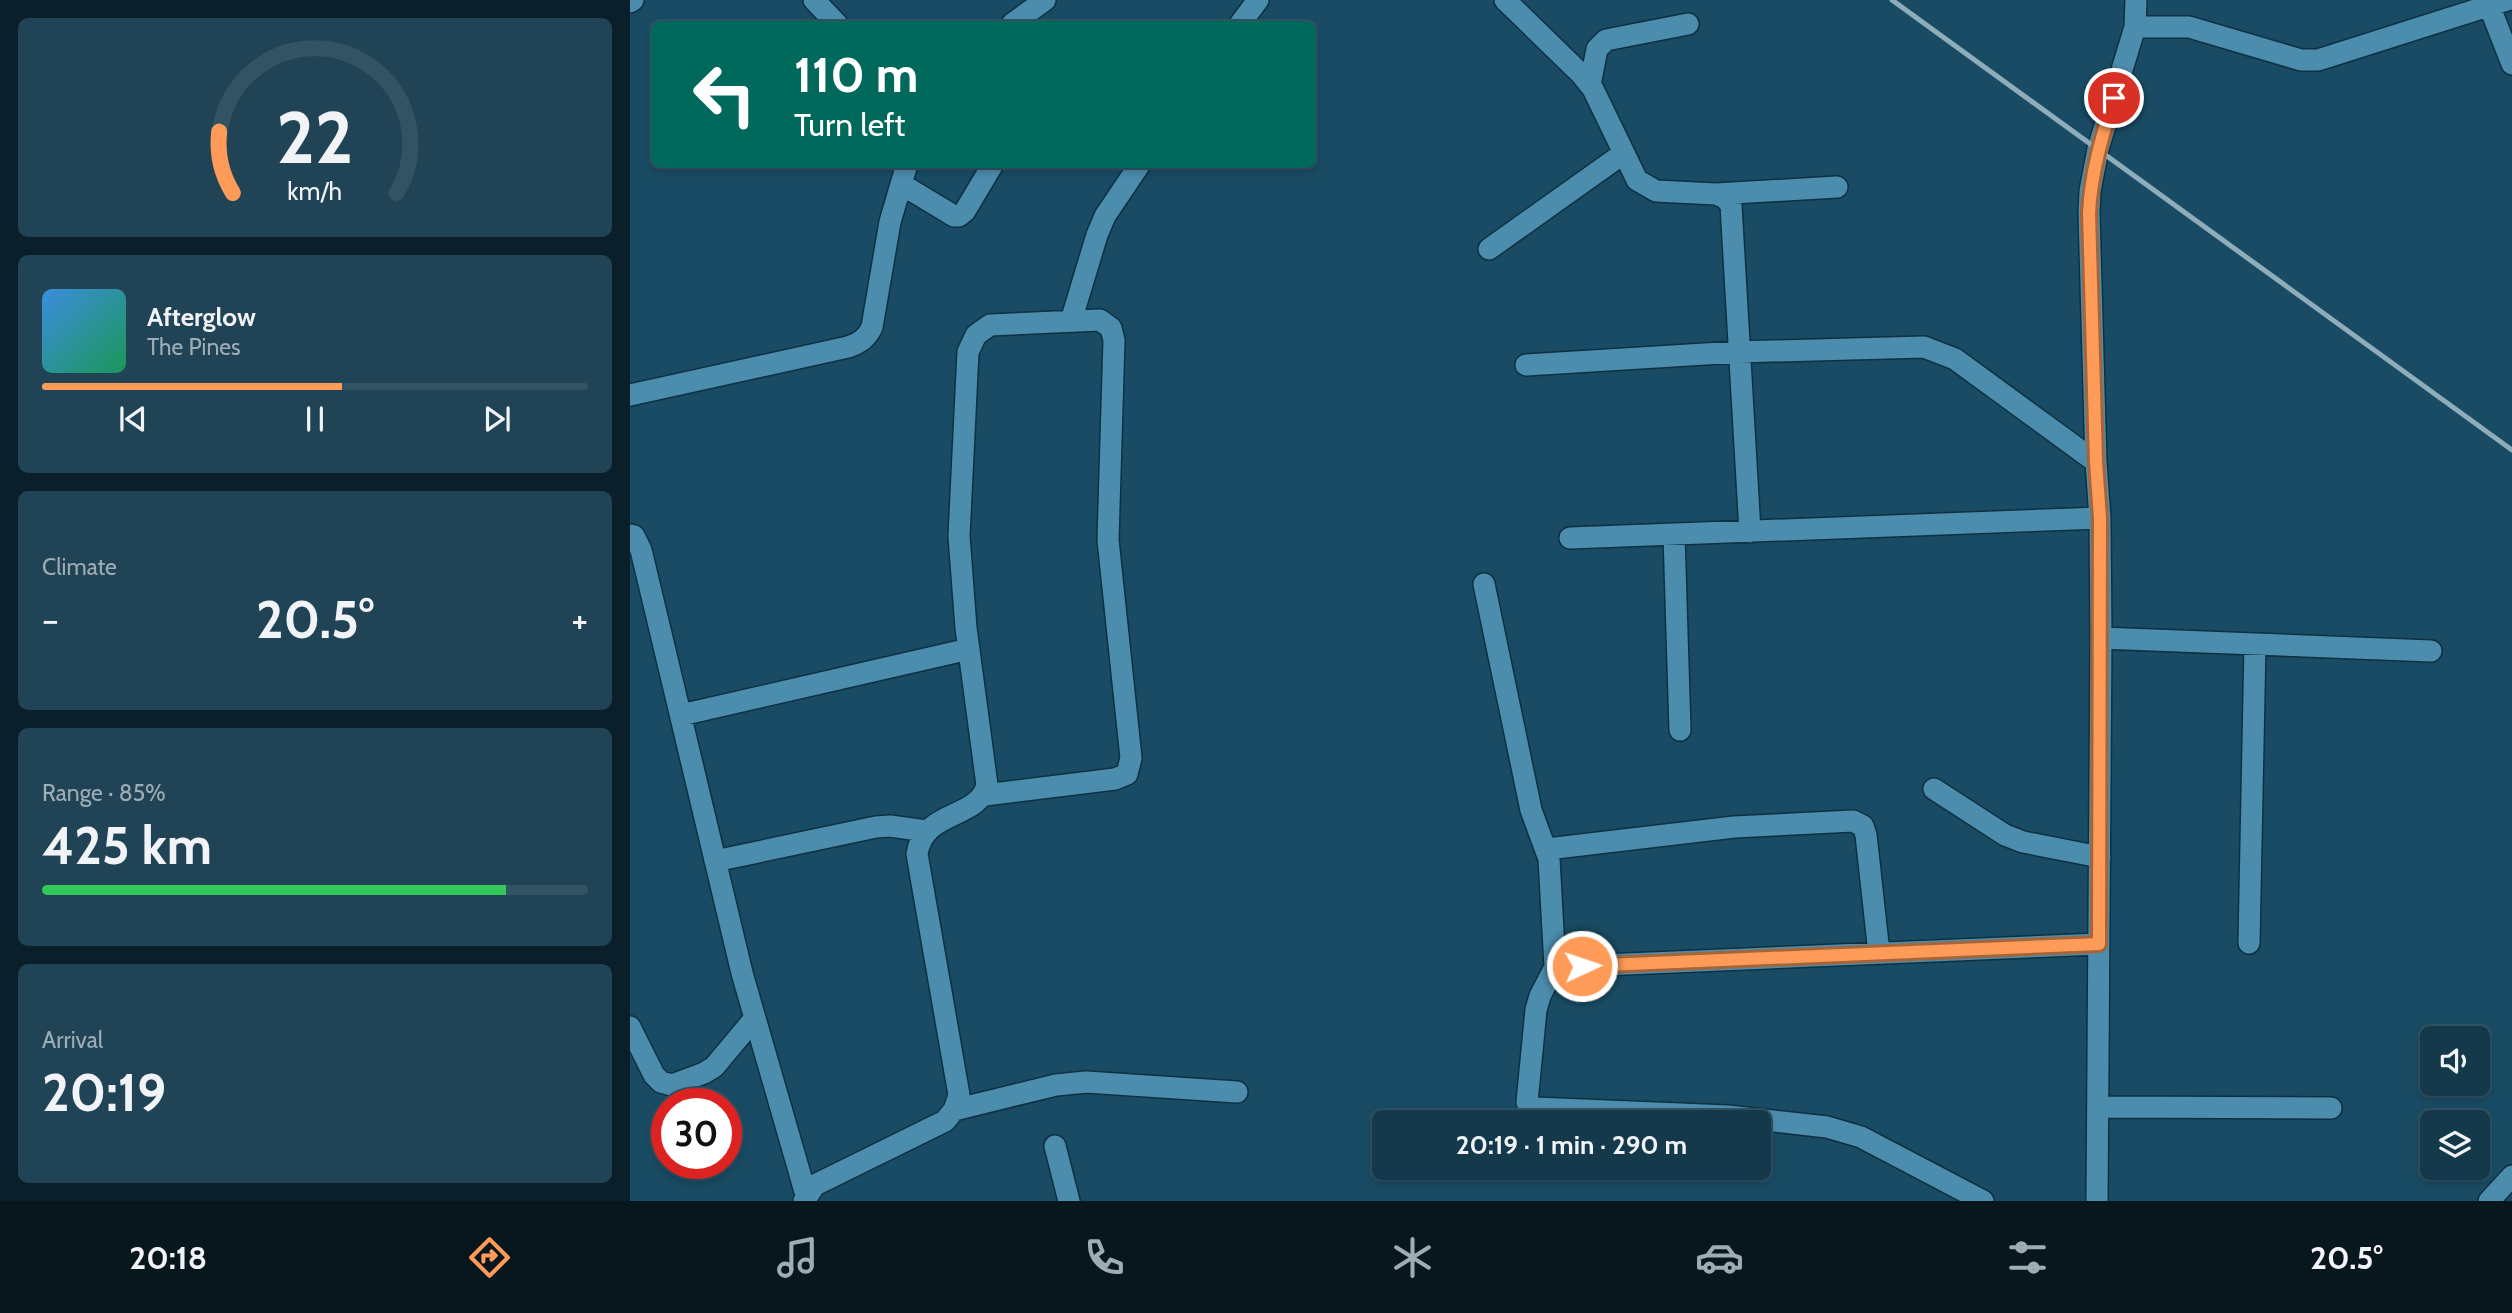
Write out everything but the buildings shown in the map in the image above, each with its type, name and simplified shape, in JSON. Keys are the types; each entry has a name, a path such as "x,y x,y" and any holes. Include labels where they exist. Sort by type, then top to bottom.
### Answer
{"street":[{"path":"814,0 834,21"},
{"path":"1016,21 1045,0"},
{"path":"1242,21 1258,0"},
{"path":"1505,0 1590,85 1637,180 1656,191 1716,194 1837,187"},
{"path":"2097,1201 2100,518 2088,239 2090,191 2098,149 2135,27 2136,0"},
{"path":"2135,27 2189,27 2288,57 2318,60 2498,3 2512,64"},
{"path":"1590,85 1597,48 1606,40 1688,24"},
{"path":"1489,249 1624,153"},
{"path":"632,388 859,343 872,327 890,222 904,174 954,216 959,216 965,211 991,168"},
{"path":"1071,321 1105,216 1137,168"},
{"path":"1716,194 1731,205 1750,532"},
{"path":"805,1198 815,1185 945,1121 954,1110 959,1095 917,854 919,841 926,831 985,795 1115,779 1127,774 1131,758 1108,540 1114,340 1111,328 1100,320 990,325 976,335 968,352 959,536 961,578 987,785 985,795"},
{"path":"1525,365 1738,352 1923,347 1955,359 2096,462"},
{"path":"1570,538 2100,518"},
{"path":"630,535 634,536 641,550 742,973 805,1198"},
{"path":"1674,535 1680,730"},
{"path":"1484,584 1531,810 1547,849 1555,967 1536,1010 1527,1102 1529,1106 1728,1116 1827,1127 1861,1137 1978,1200"},
{"path":"2101,638 2431,651"},
{"path":"2249,943 2255,643"},
{"path":"681,715 969,649"},
{"path":"1934,789 2005,835 2023,842 2100,857"},
{"path":"1547,849 1734,827 1853,821 1863,826 1866,835 1878,953"},
{"path":"715,861 876,827 890,826 926,831"},
{"path":"1555,967 2099,944"},
{"path":"630,1027 654,1075 661,1082 672,1085 714,1067 755,1018"},
{"path":"954,1110 1056,1085 1086,1082 1237,1092"},
{"path":"2098,1107 2331,1108"},
{"path":"1055,1146 1069,1201"},
{"path":"2489,1201 2512,1176"}],"railway":[{"path":"1892,0 2512,450"}],"route":[{"path":"1582,966 2099,944 2100,518 2088,239 2090,191 2098,149 2114,98"}]}
